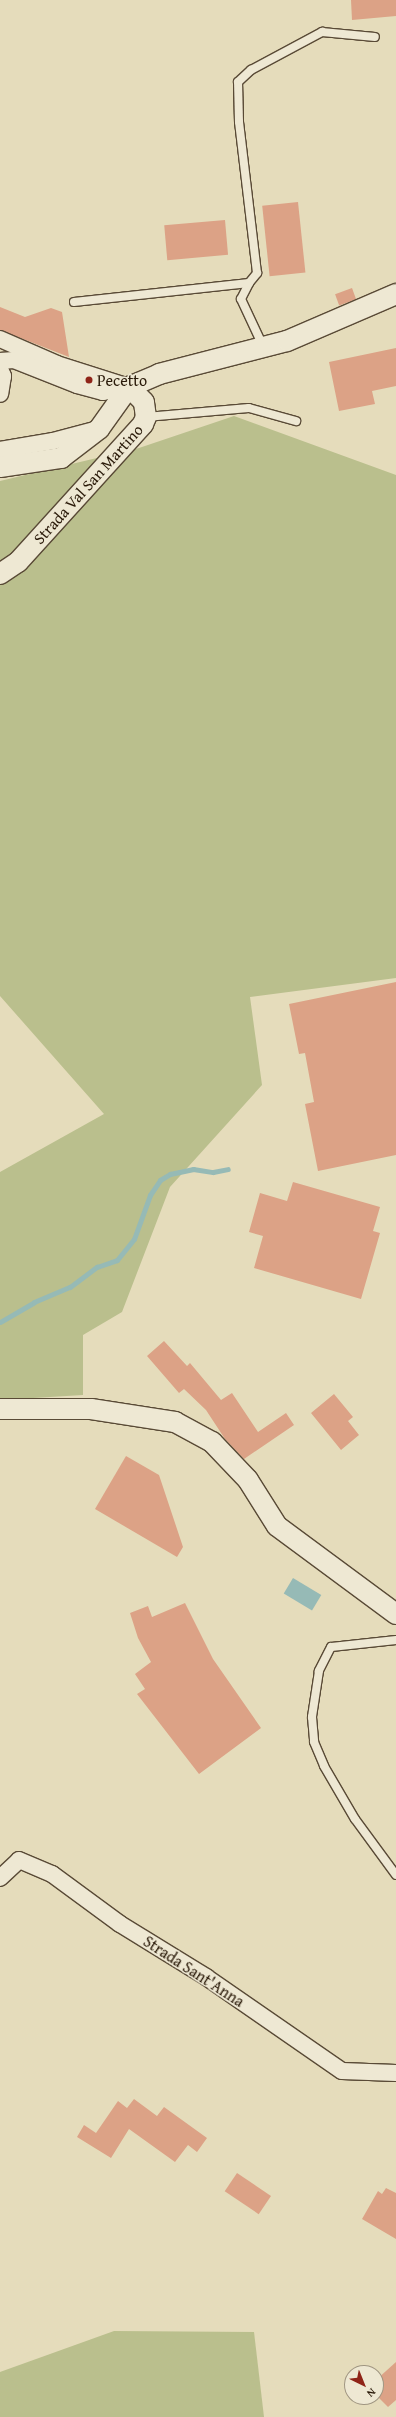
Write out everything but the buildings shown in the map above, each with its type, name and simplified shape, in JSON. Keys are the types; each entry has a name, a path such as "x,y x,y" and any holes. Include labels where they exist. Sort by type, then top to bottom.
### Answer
{"street":[{"path":"0,361 14,360 76,385 103,392 129,387 159,374 263,347 324,328 396,294"},
{"path":"0,339 57,364 129,387"},
{"path":"0,369 3,376 0,394"},
{"path":"0,467 61,458 99,429 129,387"},
{"name":"Strada Val San Martino","path":"0,574 18,562 146,417 144,402 129,387"},
{"path":"0,450 54,441 99,429"},
{"path":"0,1409 91,1409 175,1422 212,1442 248,1480 277,1526 365,1588 396,1614"},
{"name":"Strada Sant'Anna","path":"0,1878 19,1860 52,1874 120,1924 206,1976 342,2071 396,2073"}],"lane":[{"path":"263,347 241,299 249,283 257,273 239,122 238,82 251,70 322,32 375,36"},
{"path":"74,302 249,283"},
{"path":"146,417 249,408 296,421"},
{"path":"396,1640 331,1647 319,1671 312,1717 314,1742 324,1766 352,1814 396,1875"}],"green space":[{"path":"234,416 396,475 396,978 250,997 262,1085 170,1187 122,1312 83,1335 83,1395 0,1400 0,1172 104,1114 0,996 0,481 139,448"},
{"path":"114,2331 254,2332 264,2417 0,2417 0,2372"}],"water":[{"path":"293,1578 321,1595 312,1610 284,1593"}],"waterway":[{"path":"0,1322 34,1302 70,1287 97,1267 117,1260 134,1239 150,1195 160,1180 170,1174 193,1169 213,1172 228,1169"}],"place":[{"name":"Pecetto","path":"89,380"}]}
